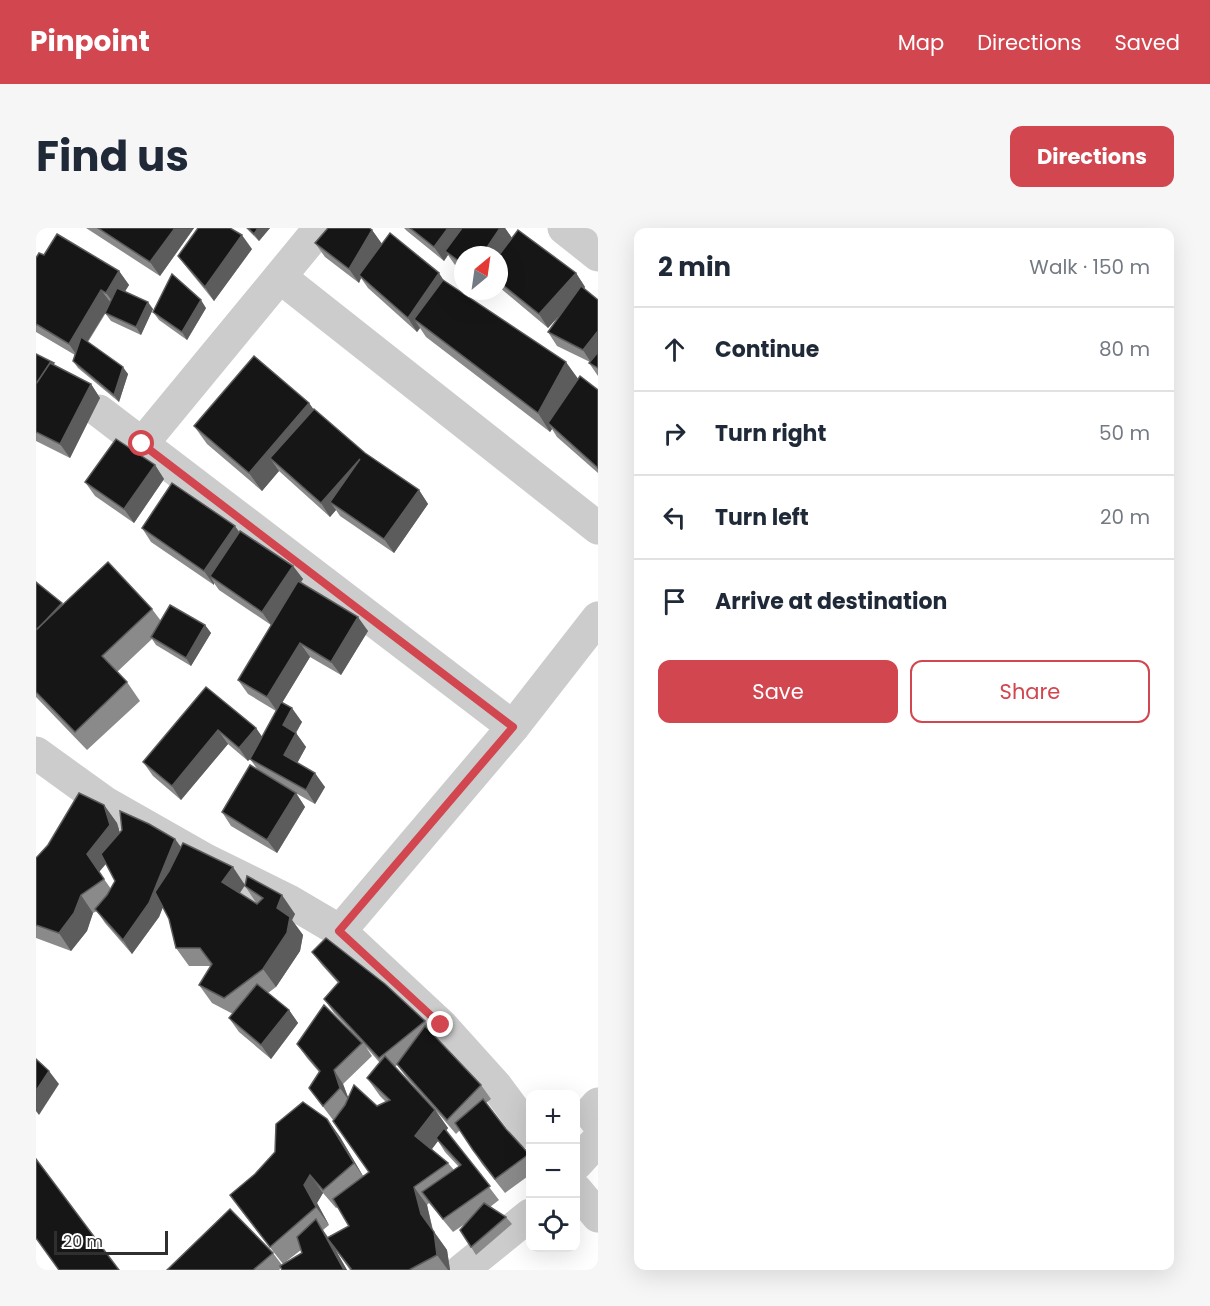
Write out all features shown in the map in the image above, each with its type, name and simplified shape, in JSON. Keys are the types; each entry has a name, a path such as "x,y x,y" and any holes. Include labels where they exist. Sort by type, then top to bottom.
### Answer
{"street":[{"path":"142,444 320,228"},
{"path":"564,228 598,255"},
{"path":"280,277 598,528"},
{"path":"99,411 513,727"},
{"path":"339,931 513,727 598,618"},
{"path":"36,753 104,802 339,931 441,1025 496,1086 526,1125"},
{"path":"598,1104 590,1113 598,1123"},
{"path":"580,1160 598,1140"},
{"path":"462,1270 526,1219"}],"building":[{"path":"98,228 175,228 150,262"},
{"path":"198,228 230,228 242,235 205,287 178,256"},
{"path":"248,228 258,228 254,234"},
{"path":"328,228 369,228 372,230 349,269 315,243"},
{"path":"410,228 448,228 434,247"},
{"path":"462,228 500,228 488,246 454,246 454,258 445,251"},
{"path":"518,230 576,273 539,314 508,289 508,246 506,246"},
{"path":"390,233 439,273 408,318 359,275"},
{"path":"57,234 119,271 106,293 101,290 69,344 36,324 36,258 39,253 44,255"},
{"path":"172,274 201,300 182,332 153,312"},
{"path":"443,280 454,287 454,300 473,300 566,362 538,413 414,319"},
{"path":"581,286 598,300 598,331 583,350 548,332"},
{"path":"117,288 148,302 136,327 105,313"},
{"path":"81,337 123,367 114,395 73,361"},
{"path":"598,352 598,368 589,363"},
{"path":"36,354 54,363 50,363 36,384"},
{"path":"254,356 309,403 249,473 194,426"},
{"path":"50,363 91,384 60,444 36,432 36,384"},
{"path":"580,376 598,390 598,468 548,423"},
{"path":"314,409 365,453 419,490 384,539 330,502 360,459 321,503 270,458"},
{"path":"116,439 155,465 124,509 85,482"},
{"path":"172,483 235,526 204,571 142,528"},
{"path":"240,531 293,566 262,612 210,576"},
{"path":"108,562 152,609 102,656 127,682 75,732 36,692 36,630"},
{"path":"298,581 358,617 331,662 300,643 267,697 238,680"},
{"path":"36,582 62,603 36,630"},
{"path":"170,605 205,625 186,658 151,637"},
{"path":"206,687 256,728 239,748 218,730 172,786 143,762"},
{"path":"281,702 292,708 283,725 296,733 284,755 315,773 306,790 250,759"},
{"path":"250,765 296,793 267,840 222,812"},
{"path":"79,793 104,805 110,825 87,854 104,879 81,895 74,913 59,933 36,925 36,858 48,845"},
{"path":"120,811 175,839 149,903 123,940 95,909 115,881 101,854 122,830"},
{"path":"183,843 233,867 222,882 257,904 263,898 245,886 247,876 282,895 277,908 290,917 287,933 263,969 224,998 199,985 212,964 200,948 176,948 169,919 155,892"},
{"path":"326,938 385,984 425,1021 379,1058 324,999 339,982 312,952"},
{"path":"257,984 289,1010 261,1045 229,1018"},
{"path":"324,1005 362,1043 334,1070 340,1088 323,1106 309,1088 320,1071 297,1044"},
{"path":"425,1026 481,1085 447,1120 397,1064"},
{"path":"385,1056 435,1110 415,1136 448,1163 414,1187 421,1214 434,1232 437,1255 409,1270 352,1270 327,1238 349,1226 333,1199 369,1172 333,1121 345,1105 354,1085 377,1106 390,1100 367,1078"},
{"path":"36,1059 49,1071 36,1091"},
{"path":"483,1099 526,1151 526,1156 495,1179 455,1123"},
{"path":"303,1102 327,1119 354,1163 323,1190 310,1175 304,1185 316,1207 270,1247 230,1195 255,1174 275,1152 276,1124"},
{"path":"444,1128 490,1186 443,1219 422,1192 461,1165 436,1138"},
{"path":"36,1159 119,1270 59,1270 36,1238"},
{"path":"484,1203 506,1217 471,1247 460,1230"},
{"path":"230,1209 273,1253 253,1270 167,1270"},
{"path":"316,1219 344,1270 282,1270 280,1266 302,1253 297,1237"}],"route":[{"path":"142,444 513,727 339,931 441,1025"}]}
